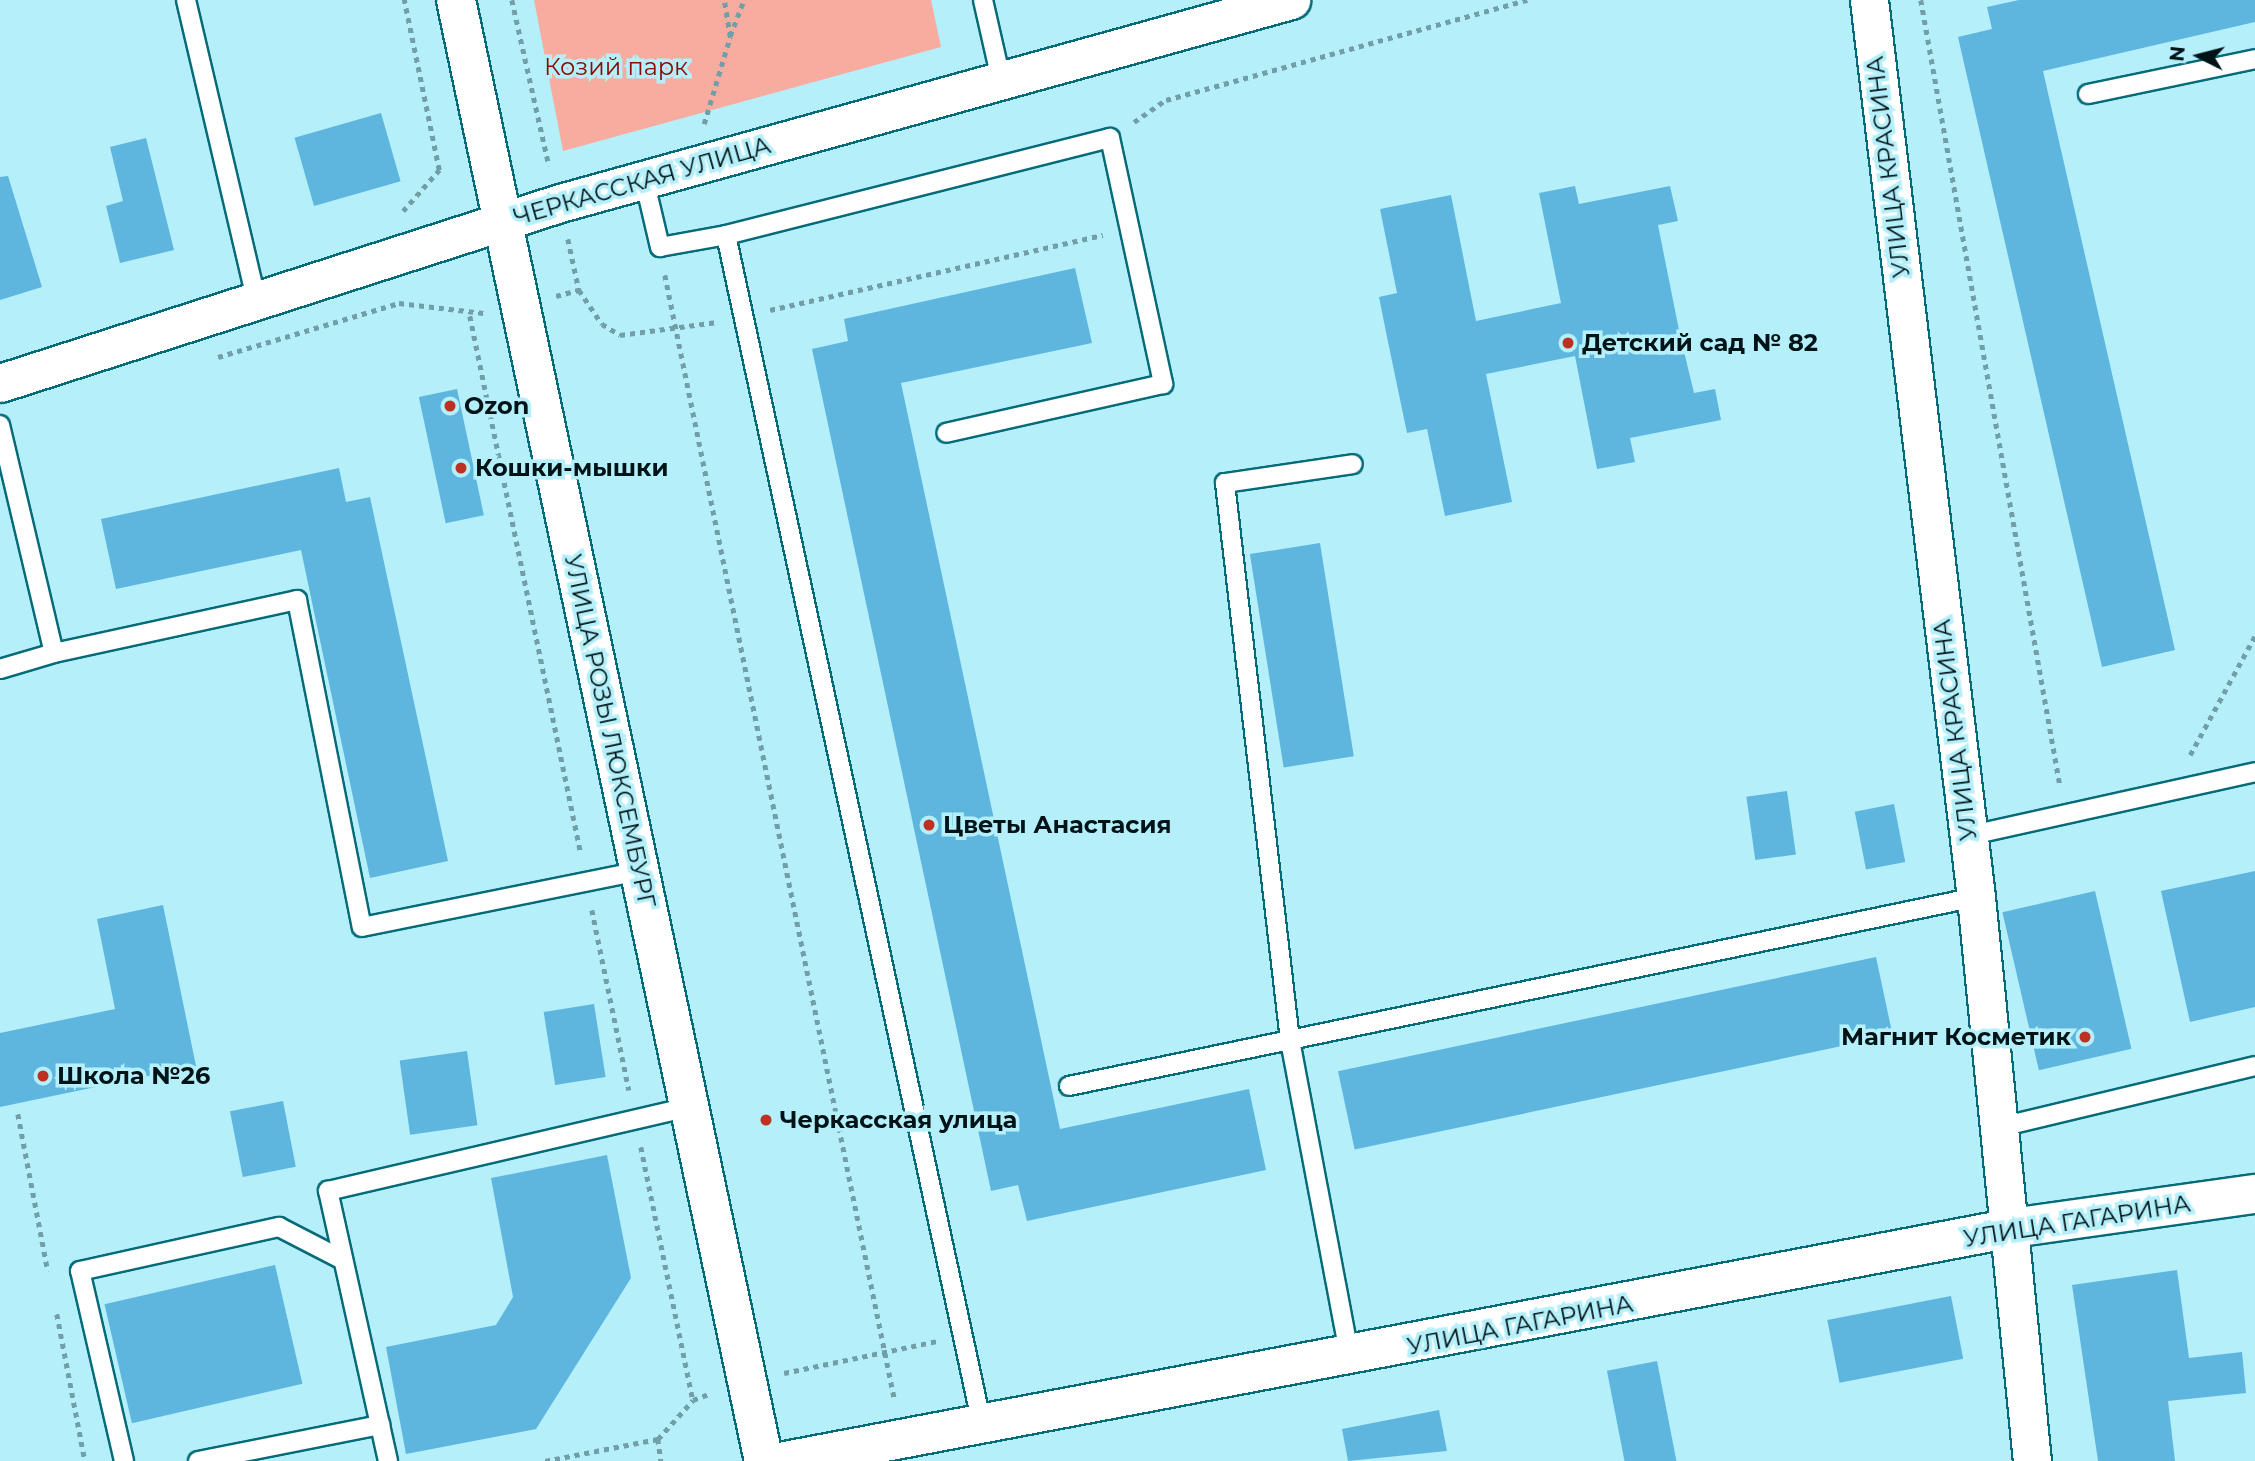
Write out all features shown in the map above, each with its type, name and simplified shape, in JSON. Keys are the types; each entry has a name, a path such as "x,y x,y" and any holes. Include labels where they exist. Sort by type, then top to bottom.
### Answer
{"main road":[{"name":"УЛИЦА РОЗЫ ЛЮКСЕМБУРГ","path":"456,0 764,1461"},
{"name":"УЛИЦА ГАГАРИНА","path":"785,1461 1350,1358 2012,1228 2255,1194"}],"street":[{"name":"ЧЕРКАССКАЯ УЛИЦА","path":"0,383 389,255 560,203 1292,0"},
{"name":"УЛИЦА КРАСИНА","path":"1868,0 1976,897 2012,1228 2032,1461"}],"lane":[{"path":"186,0 256,298"},
{"path":"983,0 1001,79"},
{"path":"2088,94 2255,59"},
{"path":"644,179 660,247 726,235 1110,138 1163,384 946,433"},
{"path":"726,235 982,1425"},
{"path":"0,425 54,653"},
{"path":"1350,1358 1290,1040 1225,483 1353,464"},
{"path":"0,669 54,653 297,600 362,927 639,871"},
{"path":"1967,836 2255,772"},
{"path":"1069,1086 1976,897"},
{"path":"2001,1127 2255,1066"},
{"path":"388,1461 328,1191 689,1107"},
{"path":"124,1461 80,1271 279,1227 343,1260"},
{"path":"198,1461 380,1425"}],"path":[{"path":"399,303 384,228 439,170 404,0"},
{"path":"512,0 579,290 602,324 621,335 675,331 1130,228"},
{"path":"724,0 730,37"},
{"path":"702,130 744,0"},
{"path":"1110,138 1166,100 1527,0"},
{"path":"1922,0 2065,814"},
{"path":"660,247 901,1440"},
{"path":"2170,791 2255,636"},
{"path":"658,1439 662,1461"}],"green space":[{"name":"Козий парк","path":"534,0 931,0 941,47 563,151"}],"building":[{"path":"2019,0 2255,0 2255,22 2043,71 2175,650 2102,667 1958,37 1992,29 1987,7"},
{"path":"381,113 401,181 314,206 294,138"},
{"path":"146,138 174,250 120,263 106,206 123,201 110,147"},
{"path":"8,176 42,287 0,300 0,177"},
{"path":"1575,186 1579,204 1670,186 1678,221 1658,225 1680,335 1694,393 1715,389 1721,420 1630,438 1635,462 1597,469 1575,356 1486,374 1512,502 1445,516 1427,429 1407,433 1379,297 1397,293 1380,209 1451,195 1476,321 1561,303 1539,193"},
{"path":"1075,268 1092,343 901,383 1060,1129 1249,1089 1266,1170 1027,1221 1018,1185 991,1191 812,349 848,341 844,319"},
{"path":"457,389 484,515 446,523 419,397"},
{"path":"339,468 346,502 370,497 448,861 370,878 301,550 116,589 101,519"},
{"path":"1320,543 1354,756 1284,767 1250,554"},
{"path":"1787,791 1796,854 1755,860 1746,797"},
{"path":"1894,804 1905,862 1866,870 1855,812"},
{"path":"2255,871 2255,1007 2190,1022 2161,891"},
{"path":"2095,891 2131,1049 2039,1070 2002,912"},
{"path":"163,905 196,1066 0,1107 0,1033 115,1009 97,919"},
{"path":"1876,957 1893,1035 1355,1150 1338,1071"},
{"path":"594,1004 606,1077 555,1085 544,1012"},
{"path":"467,1051 477,1125 410,1135 400,1060"},
{"path":"283,1101 296,1167 243,1177 230,1111"},
{"path":"607,1155 631,1278 536,1429 406,1454 386,1347 496,1325 513,1297 491,1178"},
{"path":"275,1265 302,1384 132,1423 104,1304"},
{"path":"2177,1270 2189,1358 2242,1352 2246,1393 2168,1401 2175,1461 2098,1461 2072,1285"},
{"path":"1951,1296 1963,1359 1840,1383 1827,1320"},
{"path":"1657,1361 1676,1461 1624,1461 1607,1371"},
{"path":"1439,1410 1447,1451 1348,1461 1342,1429"}],"place":[{"name":"Детский сад № 82","path":"1568,343"},
{"name":"Ozon","path":"450,406"},
{"name":"Кошки-мышки","path":"461,468"},
{"name":"Цветы Анастасия","path":"929,825"},
{"name":"Магнит Косметик","path":"2085,1037"},
{"name":"Школа №26","path":"43,1076"},
{"name":"Черкасская улица","path":"766,1120"}]}
